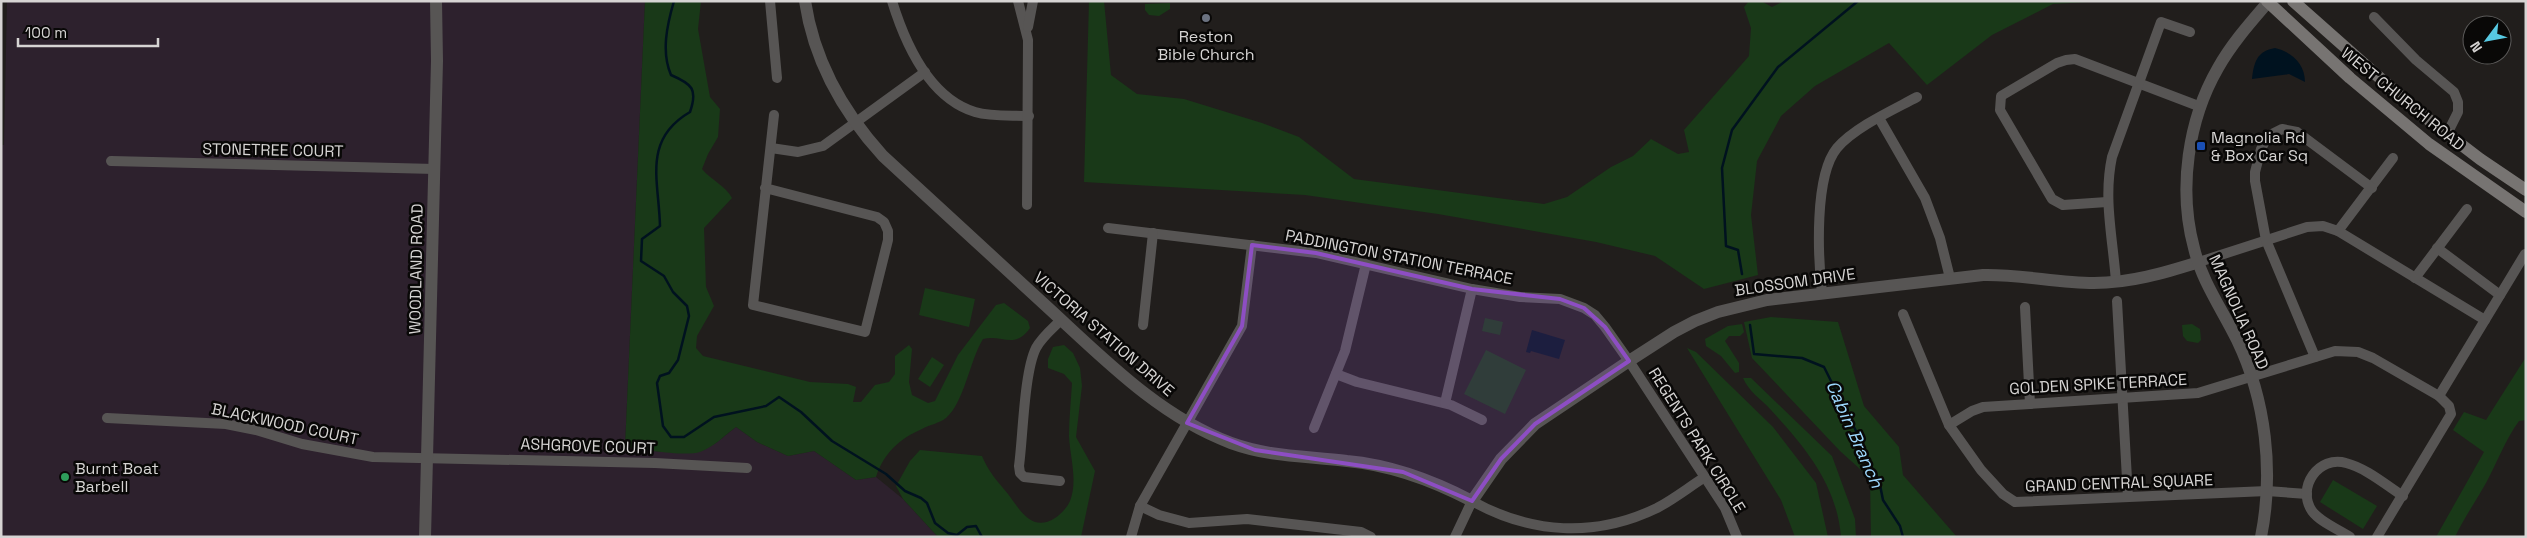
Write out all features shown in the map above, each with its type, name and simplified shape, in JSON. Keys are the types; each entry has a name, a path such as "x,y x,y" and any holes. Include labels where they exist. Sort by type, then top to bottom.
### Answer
{"main road":[{"name":"WEST CHURCH ROAD","path":"2293,1 2447,134 2526,190"},
{"name":"WEST CHURCH ROAD","path":"2268,2 2350,78 2429,144 2526,212"}],"street":[{"name":"WOODLAND ROAD","path":"425,537 435,168 436,1"},
{"path":"770,1 777,78"},
{"name":"VICTORIA STATION DRIVE","path":"805,1 820,60 830,83 855,124 883,156 1061,320 1148,396 1187,423 1217,437 1255,450 1302,458 1347,461 1403,472 1446,488 1502,516 1522,523 1556,529 1582,529 1621,522 1659,506 1705,477"},
{"path":"892,1 904,35 926,72 940,90 962,106 989,114 1029,116"},
{"path":"1018,1 1028,40"},
{"path":"1027,205 1028,40 1033,1"},
{"name":"MAGNOLIA ROAD","path":"2261,537 2267,491 2263,426 2252,378 2237,341 2207,286 2198,262 2194,248 2187,196 2190,149 2201,107 2218,68 2230,49 2268,2"},
{"path":"2374,17 2416,60 2454,92 2458,102 2458,112 2447,134"},
{"path":"2116,282 2107,202 2108,174 2112,156 2161,22 2190,32"},
{"path":"2107,202 2062,205 2052,199 2000,110 1999,103 2006,92 2066,60 2082,62 2201,107"},
{"path":"771,148 798,152 814,150 855,124 926,72"},
{"path":"1822,294 1820,259 1822,182 1826,168 1842,143 1879,118 1917,97"},
{"path":"765,188 861,212 877,217 884,222 888,231 888,240 865,332 753,306 765,188 774,115"},
{"path":"1879,118 1928,205 1940,238 1950,278"},
{"path":"2315,357 2266,240 2260,216 2255,172 2264,142 2275,132 2290,130 2297,132 2372,188"},
{"path":"2338,231 2393,158"},
{"name":"STONETREE COURT","path":"111,161 435,168"},
{"path":"2415,278 2466,210"},
{"path":"2198,262 2315,226 2338,231 2485,320"},
{"name":"PADDINGTON STATION TERRACE","path":"1108,228 1316,253 1472,289 1520,297 1560,299 1573,303 1595,315 1629,361"},
{"path":"1143,325 1153,233"},
{"path":"1131,537 1140,506 1242,326 1252,245"},
{"path":"2437,248 2500,295"},
{"path":"2377,537 2448,421 2451,414 2449,406 2439,396 2525,254"},
{"name":"BLOSSOM DRIVE","path":"1455,537 1472,500 1501,458 1535,424 1674,332 1718,312 1767,300 1950,278 2008,274 2070,282 2116,282 2160,274 2198,262"},
{"path":"1314,428 1345,351 1366,264"},
{"path":"1445,403 1472,289"},
{"path":"2117,301 2128,497"},
{"path":"2025,307 2030,404"},
{"name":"GRAND CENTRAL SQUARE","path":"1903,314 1948,426 1981,470 2003,494 2015,502 2267,491 2307,494"},
{"path":"1060,481 1024,477 1020,473 1019,466 1030,368 1035,350 1041,339 1061,320"},
{"name":"GOLDEN SPIKE TERRACE","path":"1948,426 1972,411 1983,407 2198,393 2342,350 2365,354 2439,396"},
{"name":"REGENTS PARK CIRCLE","path":"1629,361 1725,508 1737,537"},
{"path":"1336,374 1357,382 1445,403 1482,420"},
{"name":"BLACKWOOD COURT","path":"107,418 225,424 256,430 302,444 351,454 373,457 428,457"},
{"name":"ASHGROVE COURT","path":"428,457 656,463 747,468"},
{"path":"2350,537 2316,515 2308,502 2309,481 2318,469 2332,462 2339,461 2354,466 2403,496"},
{"path":"1140,506 1159,515 1189,524 1247,520 1361,532 1371,537"}],"highlighted area":[{"path":"1252,245 1316,253 1472,289 1560,299 1584,308 1605,327 1629,361 1535,424 1501,459 1472,501 1403,472 1255,450 1187,423 1242,326"}],"shaded area":[{"path":"7,1 645,1 625,447 662,452 699,452 716,443 736,427 757,442 788,456 814,451 856,480 876,477 903,499 938,537 1,537 1,145 4,145"}],"green space":[{"path":"645,1 701,1 698,29 710,97 720,109 718,137 702,169 726,190 732,198 704,228 706,287 714,306 697,336 696,348 703,356 810,382 848,384 856,387 853,402 861,402 875,385 889,382 895,374 895,356 909,345 912,349 909,382 912,395 928,403 935,401 958,355 996,305 1004,303 1028,321 1030,328 1024,335 1014,340 983,339 958,402 952,411 944,420 899,442 883,461 876,477 856,480 814,451 788,456 757,442 736,427 719,441 700,452 684,454 625,447"},
{"path":"1089,1 1104,1 1111,75 1137,94 1184,99 1262,123 1299,137 1354,179 1544,204 1567,197 1611,167 1633,156 1651,139 1678,154 1689,152 1684,130 1749,56 1751,28 1744,7 1749,1 1761,1 1772,7 1784,1 2105,1 2053,4 1992,35 1927,85 1889,43 1815,86 1781,116 1757,161 1751,215 1758,275 1704,289 1655,256 1596,242 1438,214 1305,195 1084,182"},
{"path":"1170,3 1170,9 1159,16 1149,15 1145,10 1145,4"},
{"path":"925,288 975,299 969,327 919,315"},
{"path":"1771,317 1838,322 1864,406 1899,447 1903,475 1957,537 1871,537 1870,478 1840,451 1752,358 1744,322"},
{"path":"1485,318 1503,322 1500,335 1482,331"},
{"path":"1742,324 1744,332 1740,336 1729,336 1725,341 1739,363 1739,372 1735,373 1721,356 1706,346 1705,339 1728,326"},
{"path":"2192,324 2200,329 2201,340 2198,343 2187,341 2183,336 2182,325"},
{"path":"1064,345 1073,353 1080,368 1082,386 1076,437 1095,471 1081,537 938,537 903,499 896,486 910,461 920,450 982,456 991,472 1017,507 1027,518 1033,521 1047,522 1057,517 1067,506 1070,501 1073,485 1069,436 1072,383 1064,374 1048,368 1048,359 1053,347"},
{"path":"1687,348 1696,352 1773,427 1816,483 1828,537 1795,537 1781,500"},
{"path":"1486,350 1526,370 1505,414 1464,394"},
{"path":"932,357 944,365 930,387 918,379"},
{"path":"2526,357 2526,420 2519,421 2514,428 2486,483 2455,537 2436,537 2484,452 2453,430 2464,412 2486,420"},
{"path":"1743,378 1751,378 1832,456 1855,519 1856,537 1841,537 1833,500 1817,468 1796,438 1752,391"},
{"path":"2333,480 2377,506 2363,529 2320,502"}],"water":[{"path":"2275,48 2287,52 2300,64 2305,82 2289,74 2252,79 2255,63 2260,55 2269,49"},
{"path":"1532,330 1565,340 1559,359 1531,351 1530,353 1526,352"}],"waterway":[{"path":"674,1 666,38 666,57 671,75 684,81 691,88 693,98 690,112 675,123 665,135 659,149 656,178 660,226 642,239 641,261 664,276 673,292 687,306 689,316 678,360 669,373 660,376 657,383 663,426 671,437 684,437 714,417 766,406 779,397 801,412 832,441 886,474 905,491 921,498 927,503 935,523 948,533 957,535 967,527 976,526 982,537"},
{"name":"Cabin Branch","path":"1742,274 1738,250 1726,246 1722,168 1732,130 1778,67 1858,1"},
{"name":"Cabin Branch","path":"1750,325 1754,354 1802,358 1824,367 1856,431 1864,454 1879,480 1883,500 1900,526 1903,537"}],"place":[{"name":"Reston Bible Church","path":"1206,18"},
{"name":"Magnolia Rd & Box Car Sq","path":"2201,146"},
{"name":"Burnt Boat Barbell","path":"65,477"}]}
